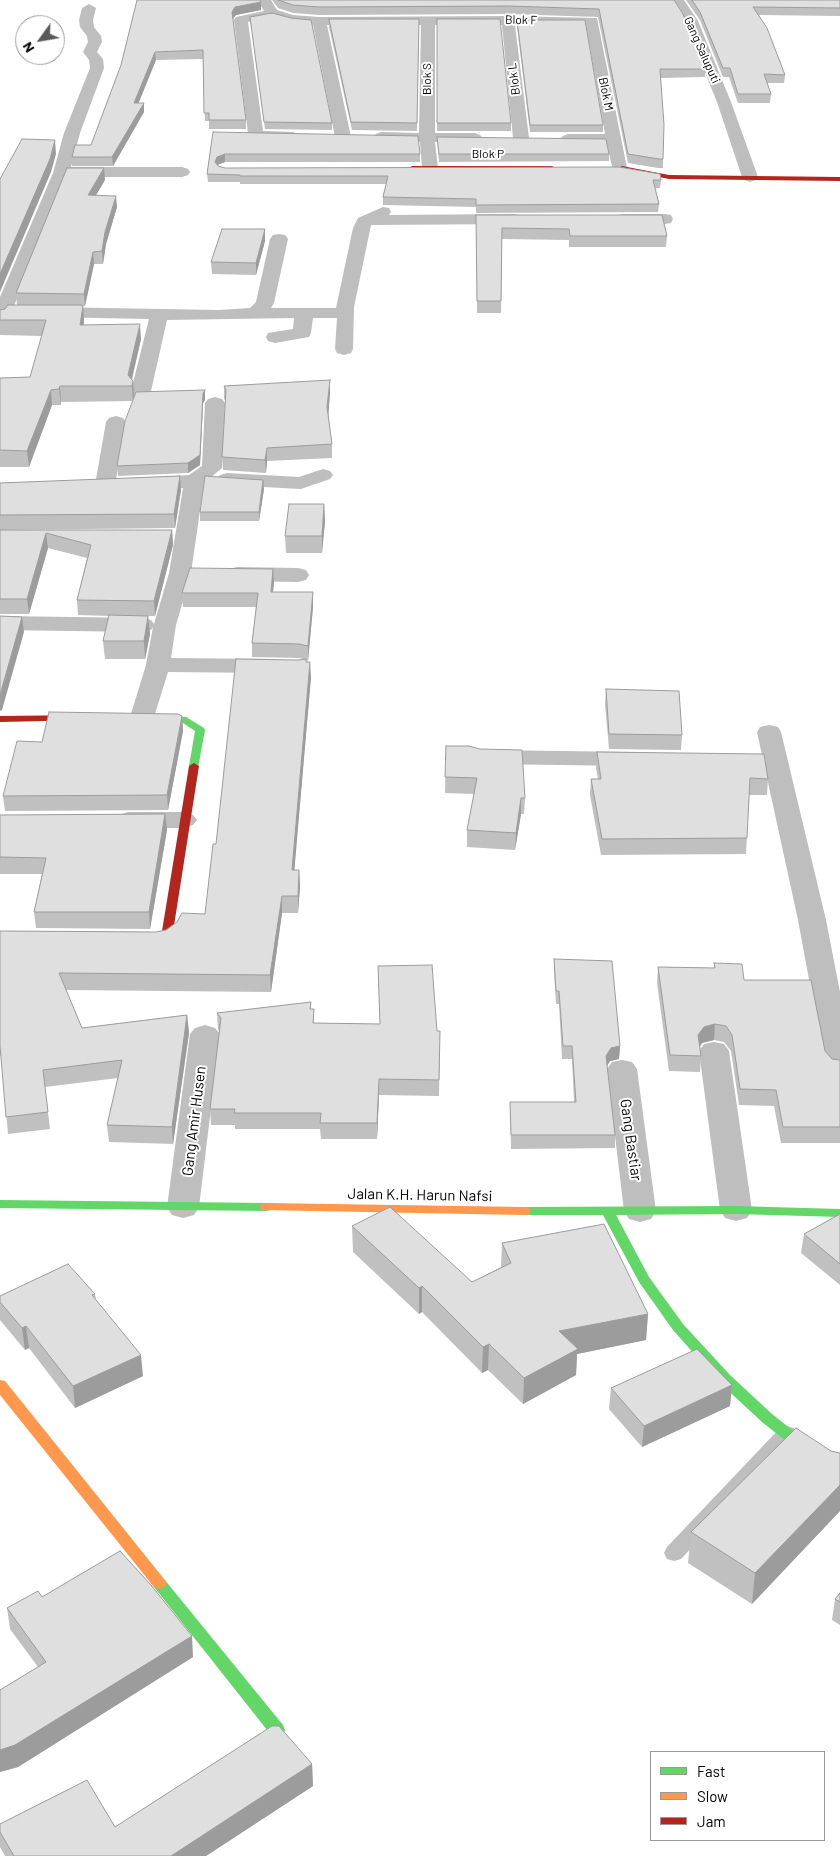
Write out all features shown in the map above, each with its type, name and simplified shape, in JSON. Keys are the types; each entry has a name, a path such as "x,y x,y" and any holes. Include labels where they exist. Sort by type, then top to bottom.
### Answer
{"street":[{"path":"264,0 272,14 241,20 256,133 252,136 307,137"},
{"name":"Gang Saluputi","path":"677,0 691,21 724,102 750,177"},
{"path":"89,8 86,20 95,42 90,52 96,59 97,68 72,133 61,172 1,315 27,312 236,315 258,311 265,302 279,239"},
{"name":"Blok F","path":"272,14 292,19 320,21 592,21"},
{"name":"Blok S","path":"428,20 427,138 430,168"},
{"name":"Blok L","path":"508,20 521,138"},
{"path":"320,21 343,137"},
{"name":"Blok M","path":"592,21 614,139 615,168"},
{"path":"325,137 614,139"},
{"name":"Blok P","path":"400,168 561,168"},
{"path":"615,168 669,177 840,179"},
{"path":"61,172 182,172"},
{"path":"344,349 345,306 352,280 361,228 368,220 394,208"},
{"path":"368,220 527,219"},
{"path":"606,219 665,219"},
{"path":"252,312 346,313"},
{"path":"275,337 302,333 304,313"},
{"path":"140,391 159,314"},
{"path":"200,573 178,536 195,485 212,468 215,403"},
{"path":"116,422 96,486 301,483 323,475"},
{"path":"200,573 298,575"},
{"path":"118,938 157,939 167,932 200,730 186,720 138,717 158,665 165,625 200,573"},
{"path":"0,623 165,625"},
{"path":"158,665 289,666"},
{"path":"0,719 95,718"},
{"path":"769,732 768,760 835,1010 840,1066"},
{"path":"480,757 658,759"},
{"path":"107,820 184,820"},
{"name":"Gang Amir Husen","path":"183,1207 205,1034"},
{"path":"714,1051 736,1210"},
{"name":"Gang Bastiar","path":"622,1069 640,1211"},
{"name":"Jalan K.H. Harun Nafsi","path":"0,1204 608,1212 736,1210 840,1213"},
{"path":"608,1212 644,1279 678,1327 725,1379 787,1434 840,1470"},
{"path":"0,1385 278,1730"}],"lane":[{"path":"674,1553 787,1434"}],"building":[{"path":"137,0 260,0 261,2 235,7 232,12 246,120 209,120 209,113 204,113 203,50 155,52 134,103 144,103 112,157 72,157 75,145 91,145 121,65"},
{"path":"278,0 674,0 683,14 705,69 660,69 664,125 663,159 628,154 599,9 508,6 319,7 293,5"},
{"path":"692,0 840,0 840,8 753,7 767,28 785,75 764,74 771,94 738,94 730,68 723,68 700,12"},
{"path":"272,13 291,18 311,20 332,123 264,122 250,17"},
{"path":"329,19 419,19 417,123 351,122"},
{"path":"437,19 500,19 511,123 437,123"},
{"path":"517,20 585,20 603,125 530,125"},
{"path":"213,132 418,136 420,154 225,154 217,157 215,162 218,166 225,168 619,167 660,174 661,180 653,180 659,204 476,205 476,199 383,197 388,176 240,176 207,174"},
{"path":"437,137 606,139 609,154 439,154"},
{"path":"22,139 55,140 50,159 0,274 0,179"},
{"path":"67,168 104,168 88,195 116,196 105,232 102,251 93,252 84,294 16,293"},
{"path":"476,215 662,215 667,236 570,236 569,229 502,228 501,301 477,301"},
{"path":"222,229 265,229 256,263 211,262"},
{"path":"8,305 81,305 83,306 80,325 140,324 128,375 133,381 132,386 60,386 59,389 51,390 27,451 0,450 0,378 30,377 46,320 0,320 0,310 5,309"},
{"path":"330,380 327,407 332,444 267,448 265,460 222,457 226,390 224,386"},
{"path":"205,390 203,393 200,455 188,463 117,466 125,421 136,392"},
{"path":"180,476 174,514 0,515 0,483"},
{"path":"205,476 263,480 259,512 200,512"},
{"path":"289,504 324,504 322,536 285,536"},
{"path":"0,530 172,530 154,601 77,600 91,545 46,533 27,599 0,599"},
{"path":"190,568 273,569 271,592 313,592 308,646 299,644 252,643 258,593 182,593"},
{"path":"109,615 148,616 144,641 103,641"},
{"path":"0,616 22,617 0,695"},
{"path":"236,659 306,659 306,662 310,662 292,870 299,870 298,896 282,896 270,975 59,973 82,1028 187,1015 172,1127 107,1125 122,1060 43,1070 48,1112 6,1117 0,1046 0,931 156,932 166,930 177,922 182,913 205,914 213,844 216,844"},
{"path":"606,689 679,691 682,735 609,734"},
{"path":"49,712 178,714 182,716 167,795 3,796 17,741 42,742"},
{"path":"446,746 522,750 525,798 521,798 516,833 467,830 477,778 445,777"},
{"path":"597,752 764,754 768,779 750,778 747,838 602,839 591,779 601,779"},
{"path":"165,814 149,912 34,912 46,858 0,857 0,815"},
{"path":"554,959 612,961 620,1046 611,1048 606,1056 615,1135 511,1135 510,1102 576,1102 572,1046 563,1046 559,991 556,991"},
{"path":"714,963 742,964 744,980 811,980 825,1051 832,1059 840,1060 840,1127 783,1127 776,1090 740,1089 732,1035 726,1026 715,1024 704,1027 698,1035 701,1056 670,1055 658,967 715,968"},
{"path":"432,965 437,1031 440,1031 439,1080 379,1079 377,1123 320,1123 321,1113 234,1113 235,1109 210,1109 221,1018 217,1013 311,1002 310,1009 314,1009 313,1023 380,1024 378,966"},
{"path":"390,1207 472,1282 511,1263 502,1243 604,1224 648,1314 559,1331 578,1349 524,1378 489,1344 483,1347 422,1286 419,1288 352,1226"},
{"path":"840,1214 840,1264 804,1234"},
{"path":"68,1264 95,1294 92,1295 141,1355 73,1386 26,1326 22,1328 0,1302 0,1296"},
{"path":"697,1349 732,1385 644,1426 611,1388"},
{"path":"796,1428 831,1451 840,1453 840,1485 755,1573 691,1532"},
{"path":"120,1551 151,1585 192,1636 15,1745 0,1750 0,1690 46,1662 7,1608 38,1591 42,1597"},
{"path":"840,1593 840,1602 835,1599"},
{"path":"272,1726 279,1726 312,1764 171,1856 14,1856 0,1832 0,1824 87,1780 115,1827"}],"traffic: fast":[{"path":"144,717 186,720 200,730 194,766"},
{"path":"0,1204 266,1207"},
{"path":"524,1211 736,1210 840,1213"},
{"path":"608,1212 644,1279 678,1327 725,1379 767,1418 801,1445 840,1470"},
{"path":"159,1583 277,1730"}],"traffic: slow":[{"path":"266,1207 524,1211"},
{"path":"0,1385 159,1583"}],"traffic: jam":[{"path":"412,168 552,168"},
{"path":"622,168 669,177 840,179"},
{"path":"0,719 86,718"},
{"path":"134,938 157,939 167,932 194,766"}]}
